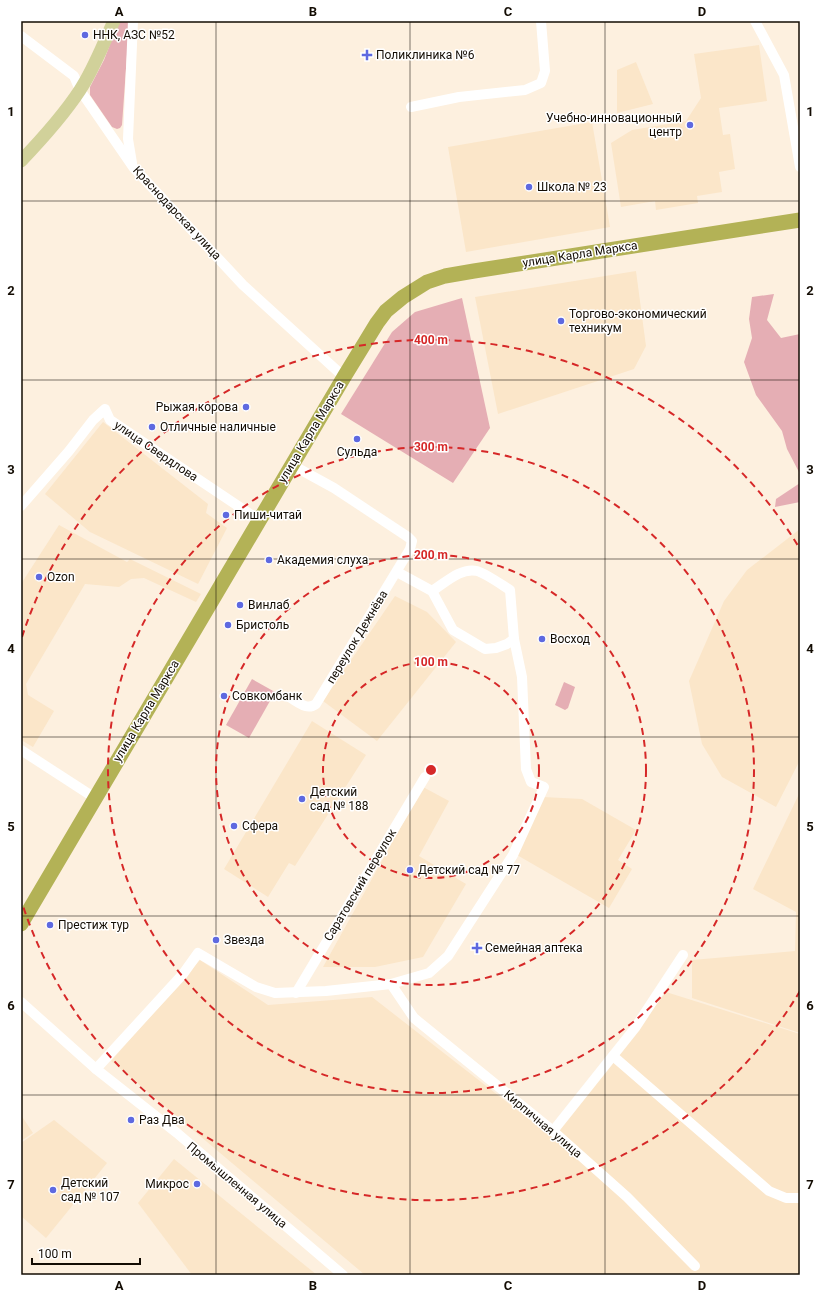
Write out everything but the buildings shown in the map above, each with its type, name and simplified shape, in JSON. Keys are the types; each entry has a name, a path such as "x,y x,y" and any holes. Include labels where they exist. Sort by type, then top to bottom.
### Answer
{"highway":[{"name":"улица Карла Маркса","path":"21,924 344,377 386,311 402,297 427,282 445,276 800,220"}],"main road":[{"path":"21,161 45,135 80,90 96,62 114,21"}],"street":[{"path":"133,21 128,139 133,167"},
{"path":"412,106 459,97 525,90 541,83 545,71 541,21"},
{"path":"755,21 784,75 800,167"},
{"name":"Краснодарская улица","path":"21,36 74,76 80,90 133,167 243,285 344,377"},
{"name":"улица Свердлова","path":"21,506 69,451 92,420 105,409 110,420 259,520"},
{"name":"переулок Дежнёва","path":"289,697 307,708 316,704 397,572 410,549 412,542 408,537 334,488 292,465"},
{"path":"96,1069 183,974 198,953 256,987 275,993 326,991 391,984 429,972 448,956 513,855 544,787 531,782 526,770 522,677 514,639 510,590 478,571 470,570 459,573 432,591"},
{"path":"397,572 432,591 452,630 485,649 496,648 507,644 514,639"},
{"path":"21,750 95,798"},
{"name":"Саратовский переулок","path":"296,993 425,777"},
{"path":"553,1131 635,1028 683,955"},
{"name":"Кирпичная улица","path":"391,984 414,1018 553,1131 627,1196 695,1266"},
{"name":"Промышленная улица","path":"21,1002 96,1069 183,1138 344,1275"},
{"path":"613,1056 769,1191 786,1198 800,1198"}],"shaded area":[{"path":"119,21 127,21 129,26 122,125 117,129 112,127 90,95 90,87 104,60"},
{"name":"Учебно-инновационный центр","path":"759,45 767,101 719,108 723,135 730,134 735,169 719,172 722,192 697,196 698,203 656,210 655,201 621,207 611,143 632,130 686,121 701,98 694,54"},
{"path":"636,62 653,104 617,113 617,70"},
{"name":"Школа № 23","path":"592,122 610,227 466,252 448,147"},
{"name":"Торгово-экономический техникум","path":"636,271 646,346 634,369 498,414 475,297"},
{"path":"774,294 767,320 781,338 800,334 800,474 787,449 782,431 756,395 744,362 752,338 749,319 752,297"},
{"path":"462,298 490,428 453,483 341,414 392,332 415,312"},
{"path":"103,422 208,504 206,513 227,528 198,584 90,532 45,494"},
{"path":"800,483 800,502 775,507 776,499"},
{"path":"59,525 127,562 130,559 201,594 196,602 144,578 131,579 119,587 85,584 26,684 28,695 54,711 33,747 21,740 21,584"},
{"path":"800,529 800,760 776,807 722,777 702,744 689,681 724,601 747,570"},
{"path":"395,596 427,612 456,642 377,741 323,701"},
{"path":"252,679 275,692 249,738 226,725"},
{"path":"564,682 575,687 568,708 565,710 555,705"},
{"name":"Детский сад № 188","path":"312,721 366,755 295,866 289,863 268,897 224,869"},
{"name":"Детский сад № 77","path":"423,787 449,801 419,856 466,884 423,957 375,967 323,967"},
{"path":"800,792 800,1033 692,998 692,960 795,951 796,912 753,889"},
{"path":"543,797 582,799 636,830 618,860 632,869 609,908 517,855"},
{"path":"200,960 268,1005 372,997 553,1138 666,992 800,1034 800,1275 365,1275 111,1061"},
{"path":"21,1115 33,1133 21,1141"},
{"name":"Детский сад № 107","path":"54,1120 107,1163 46,1238 21,1216 21,1143"},
{"path":"174,1159 317,1275 192,1275 138,1203"}],"place":[{"name":"ННК, АЗС №52","path":"85,35"},
{"name":"Поликлиника №6","path":"367,55"},
{"name":"Учебно-инновационный центр","path":"690,125"},
{"name":"Школа № 23","path":"529,187"},
{"name":"Торгово-экономический техникум","path":"561,321"},
{"name":"Рыжая корова","path":"246,407"},
{"name":"Отличные наличные","path":"152,427"},
{"name":"Сульда","path":"357,439"},
{"name":"Пиши-читай","path":"226,515"},
{"name":"Академия слуха","path":"269,560"},
{"name":"Ozon","path":"39,577"},
{"name":"Винлаб","path":"240,605"},
{"name":"Бристоль","path":"228,625"},
{"name":"Восход","path":"542,639"},
{"name":"Совкомбанк","path":"224,696"},
{"name":"Детский сад № 188","path":"302,799"},
{"name":"Сфера","path":"234,826"},
{"name":"Детский сад № 77","path":"410,870"},
{"name":"Престиж тур","path":"50,925"},
{"name":"Звезда","path":"216,940"},
{"name":"Семейная аптека","path":"477,948"},
{"name":"Раз Два","path":"131,1120"},
{"name":"Микрос","path":"197,1184"},
{"name":"Детский сад № 107","path":"53,1190"}]}
